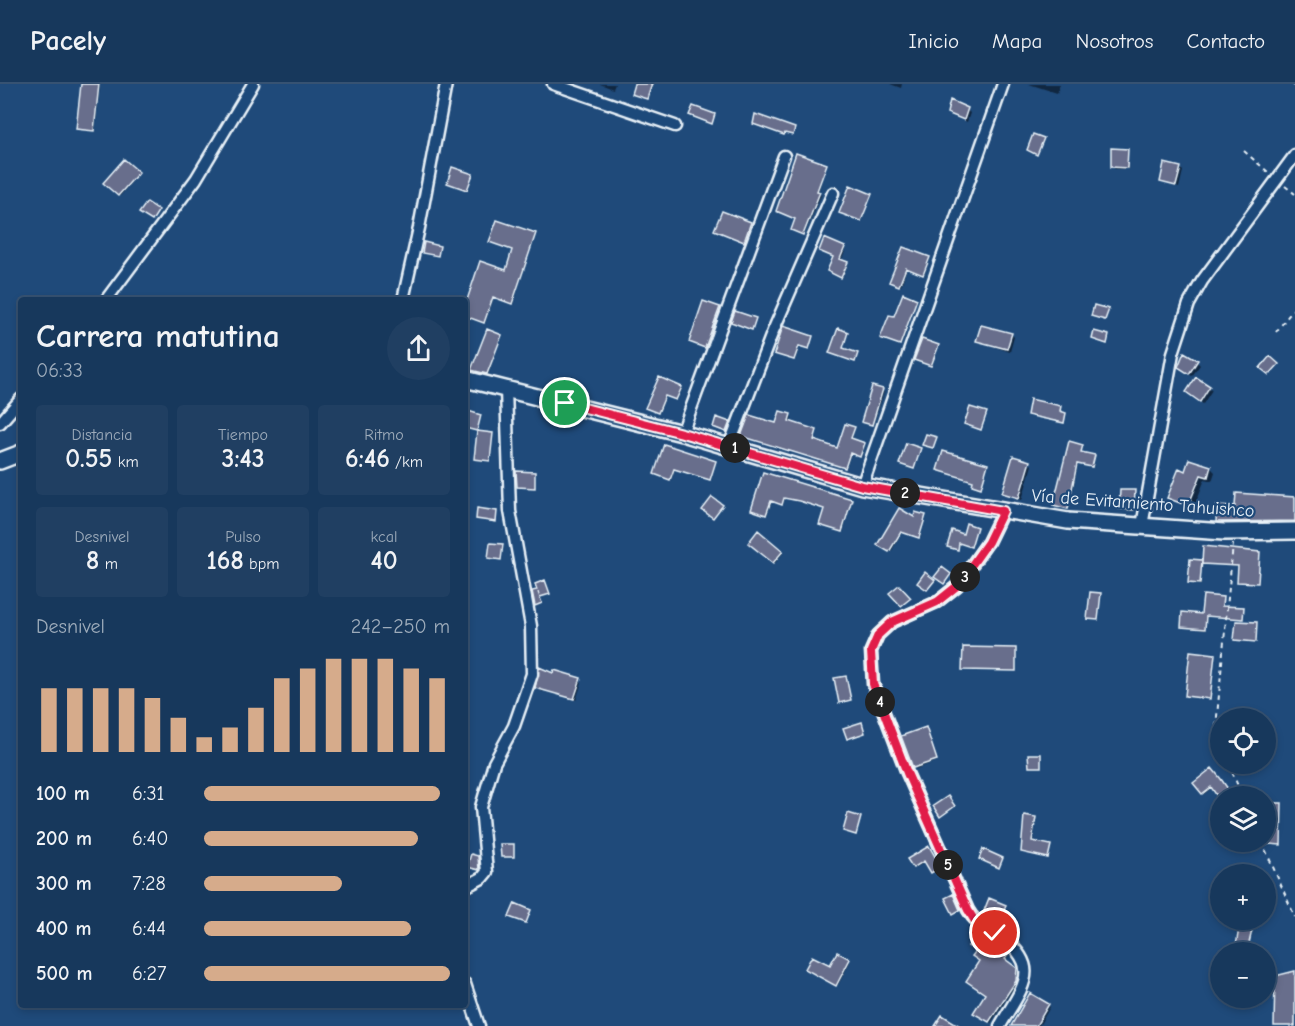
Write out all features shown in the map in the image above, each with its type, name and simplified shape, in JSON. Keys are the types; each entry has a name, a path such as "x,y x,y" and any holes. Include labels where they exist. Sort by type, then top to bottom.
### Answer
{"main road":[{"name":"Vía de Evitamiento Tahuishco","path":"468,380 682,433 862,486 1068,521 1234,532 1295,531"},
{"path":"0,461 18,454"}],"street":[{"path":"108,297 196,178 253,84"},
{"path":"404,297 446,84"},
{"path":"553,84 675,126"},
{"path":"862,486 1003,84"},
{"path":"1142,526 1173,353 1189,304 1202,281 1295,155"},
{"path":"682,433 784,156"},
{"path":"729,446 773,331 833,193"},
{"path":"468,885 488,872 481,807 494,763 514,726 532,674 531,626 510,511 506,389"},
{"path":"0,423 18,402"},
{"path":"1000,1026 1027,979 1026,969 1014,946 976,923 968,910 907,773 873,684 871,651 878,635 892,622 937,602 957,586 988,542 1003,511"},
{"path":"468,992 480,1026"}],"path":[{"path":"1276,332 1295,307"},
{"path":"1218,708 1234,532"},
{"path":"1266,852 1295,917"}],"building":[{"path":"81,84 99,84 94,131 76,129"},
{"path":"634,84 652,84 647,99 631,94"},
{"path":"950,100 968,108 964,120 947,113"},
{"path":"693,106 715,114 712,124 689,115"},
{"path":"755,114 795,128 793,135 785,133 784,135 753,124"},
{"path":"1033,134 1044,138 1037,155 1027,150"},
{"path":"1111,148 1128,149 1127,168 1111,167"},
{"path":"796,153 827,164 817,191 820,192 803,235 791,230 795,219 776,211"},
{"path":"124,159 139,172 118,196 103,183"},
{"path":"1164,163 1181,167 1176,186 1160,182"},
{"path":"452,167 473,174 467,190 447,183"},
{"path":"850,185 872,194 861,221 839,213"},
{"path":"147,202 159,210 152,221 139,213"},
{"path":"722,211 751,222 744,242 714,230"},
{"path":"497,220 536,233 512,304 493,297 484,323 468,317 468,297 480,261 506,270 512,250 489,242"},
{"path":"824,238 845,247 840,259 848,262 841,278 827,271 833,257 819,251"},
{"path":"424,242 440,246 438,256 422,253"},
{"path":"903,247 930,257 923,275 906,268 899,286 889,282"},
{"path":"903,293 917,299 900,345 880,338 889,315 894,316"},
{"path":"703,301 720,307 705,348 689,342"},
{"path":"1094,305 1109,309 1105,320 1091,316"},
{"path":"735,311 756,318 752,330 731,322"},
{"path":"981,325 1012,333 1007,349 976,341"},
{"path":"783,326 813,336 809,349 799,346 794,360 774,354"},
{"path":"838,328 848,332 843,348 858,353 855,362 829,353"},
{"path":"487,329 502,335 487,374 471,370"},
{"path":"1094,331 1109,335 1107,344 1092,339"},
{"path":"922,339 939,345 931,366 914,360"},
{"path":"1184,352 1198,360 1189,374 1178,367"},
{"path":"1270,356 1279,364 1269,375 1260,368"},
{"path":"659,377 682,387 676,400 665,396 658,413 645,408"},
{"path":"1196,377 1210,386 1200,402 1186,392"},
{"path":"872,386 883,389 872,425 861,422"},
{"path":"1030,399 1061,406 1060,411 1066,413 1064,423 1027,415"},
{"path":"970,407 987,412 981,430 964,424"},
{"path":"468,411 481,415 477,431 468,429"},
{"path":"780,411 791,414 789,421 817,430 814,440 837,448 845,424 855,427 851,438 865,443 860,457 850,453 845,468 741,436 749,415 776,423"},
{"path":"716,417 730,422 726,432 713,427"},
{"path":"477,431 493,433 490,461 474,459"},
{"path":"926,434 937,437 933,448 922,445"},
{"path":"1069,441 1083,445 1081,452 1095,455 1092,467 1077,464 1068,509 1053,505"},
{"path":"906,443 921,448 914,469 899,464"},
{"path":"664,444 716,461 710,480 674,469 670,480 654,474"},
{"path":"943,451 988,464 981,488 972,485 973,481 937,470"},
{"path":"1013,456 1030,461 1019,498 1002,493"},
{"path":"1189,459 1211,466 1208,477 1201,475 1188,506 1167,498 1179,468 1185,471"},
{"path":"516,471 535,472 535,488 517,487"},
{"path":"763,472 852,499 842,532 819,525 824,509 799,501 784,498 782,505 771,501 766,515 751,510"},
{"path":"1120,490 1135,490 1134,510 1119,509"},
{"path":"1236,493 1295,497 1295,521 1216,522 1217,505 1235,506"},
{"path":"712,497 723,505 713,518 702,510"},
{"path":"477,508 497,511 496,522 476,519"},
{"path":"899,508 914,517 915,512 926,515 919,538 901,532 889,552 877,545"},
{"path":"966,523 977,527 971,547 959,543 958,550 947,547 952,530 963,534"},
{"path":"758,530 783,551 773,563 748,543"},
{"path":"490,543 503,544 501,560 488,558"},
{"path":"1203,546 1260,552 1258,583 1237,582 1238,566 1202,564"},
{"path":"1190,559 1202,560 1200,584 1188,583"},
{"path":"942,567 951,574 944,584 934,577"},
{"path":"925,572 935,580 927,590 917,583"},
{"path":"545,580 550,594 540,597 538,592 542,603 535,606 532,591 537,590 535,584"},
{"path":"899,585 911,598 901,606 889,593"},
{"path":"1090,592 1101,593 1098,620 1087,619"},
{"path":"1203,595 1223,597 1222,606 1244,607 1243,619 1206,616 1205,629 1181,627 1182,612 1201,614"},
{"path":"1236,621 1257,622 1256,642 1234,640"},
{"path":"963,647 1016,648 1016,671 962,670"},
{"path":"1190,651 1215,654 1210,699 1185,696"},
{"path":"539,667 553,673 554,670 581,678 574,699 535,688"},
{"path":"846,676 851,700 839,703 834,678"},
{"path":"862,722 865,733 847,739 843,728"},
{"path":"926,727 937,760 913,768 901,736"},
{"path":"1028,754 1041,754 1041,767 1029,767"},
{"path":"1210,770 1210,774 1217,774 1226,786 1210,786 1202,794 1193,783"},
{"path":"948,796 955,806 940,817 933,806"},
{"path":"1276,803 1282,803 1281,845 1276,845"},
{"path":"848,813 861,817 856,835 843,831"},
{"path":"1024,815 1036,817 1032,841 1051,845 1048,858 1021,852"},
{"path":"500,844 514,844 514,857 501,857"},
{"path":"929,846 941,867 931,873 924,861 913,868 907,859"},
{"path":"983,849 1003,858 999,868 979,859"},
{"path":"471,854 478,856 479,870 468,867"},
{"path":"953,894 960,910 953,914 945,898"},
{"path":"989,898 1006,905 997,925 982,916"},
{"path":"515,903 531,910 526,923 509,917"},
{"path":"1239,930 1252,930 1249,942 1237,942"},
{"path":"979,931 1006,950 1009,954 1005,959 1017,968 1016,981 989,1022 973,1013 985,994 966,981 979,961 972,956 976,951 968,946"},
{"path":"837,952 850,959 836,986 805,969 812,956 830,965"},
{"path":"1295,971 1295,1026 1274,1026 1276,976"},
{"path":"1030,993 1049,1004 1036,1026 1011,1026"},
{"path":"942,1015 960,1026 935,1026"}],"route":[{"path":"565,403 729,446 862,486 1003,511 988,542 957,586 937,602 892,622 878,635 871,651 873,684 907,773 972,918 976,923 995,933"}]}
